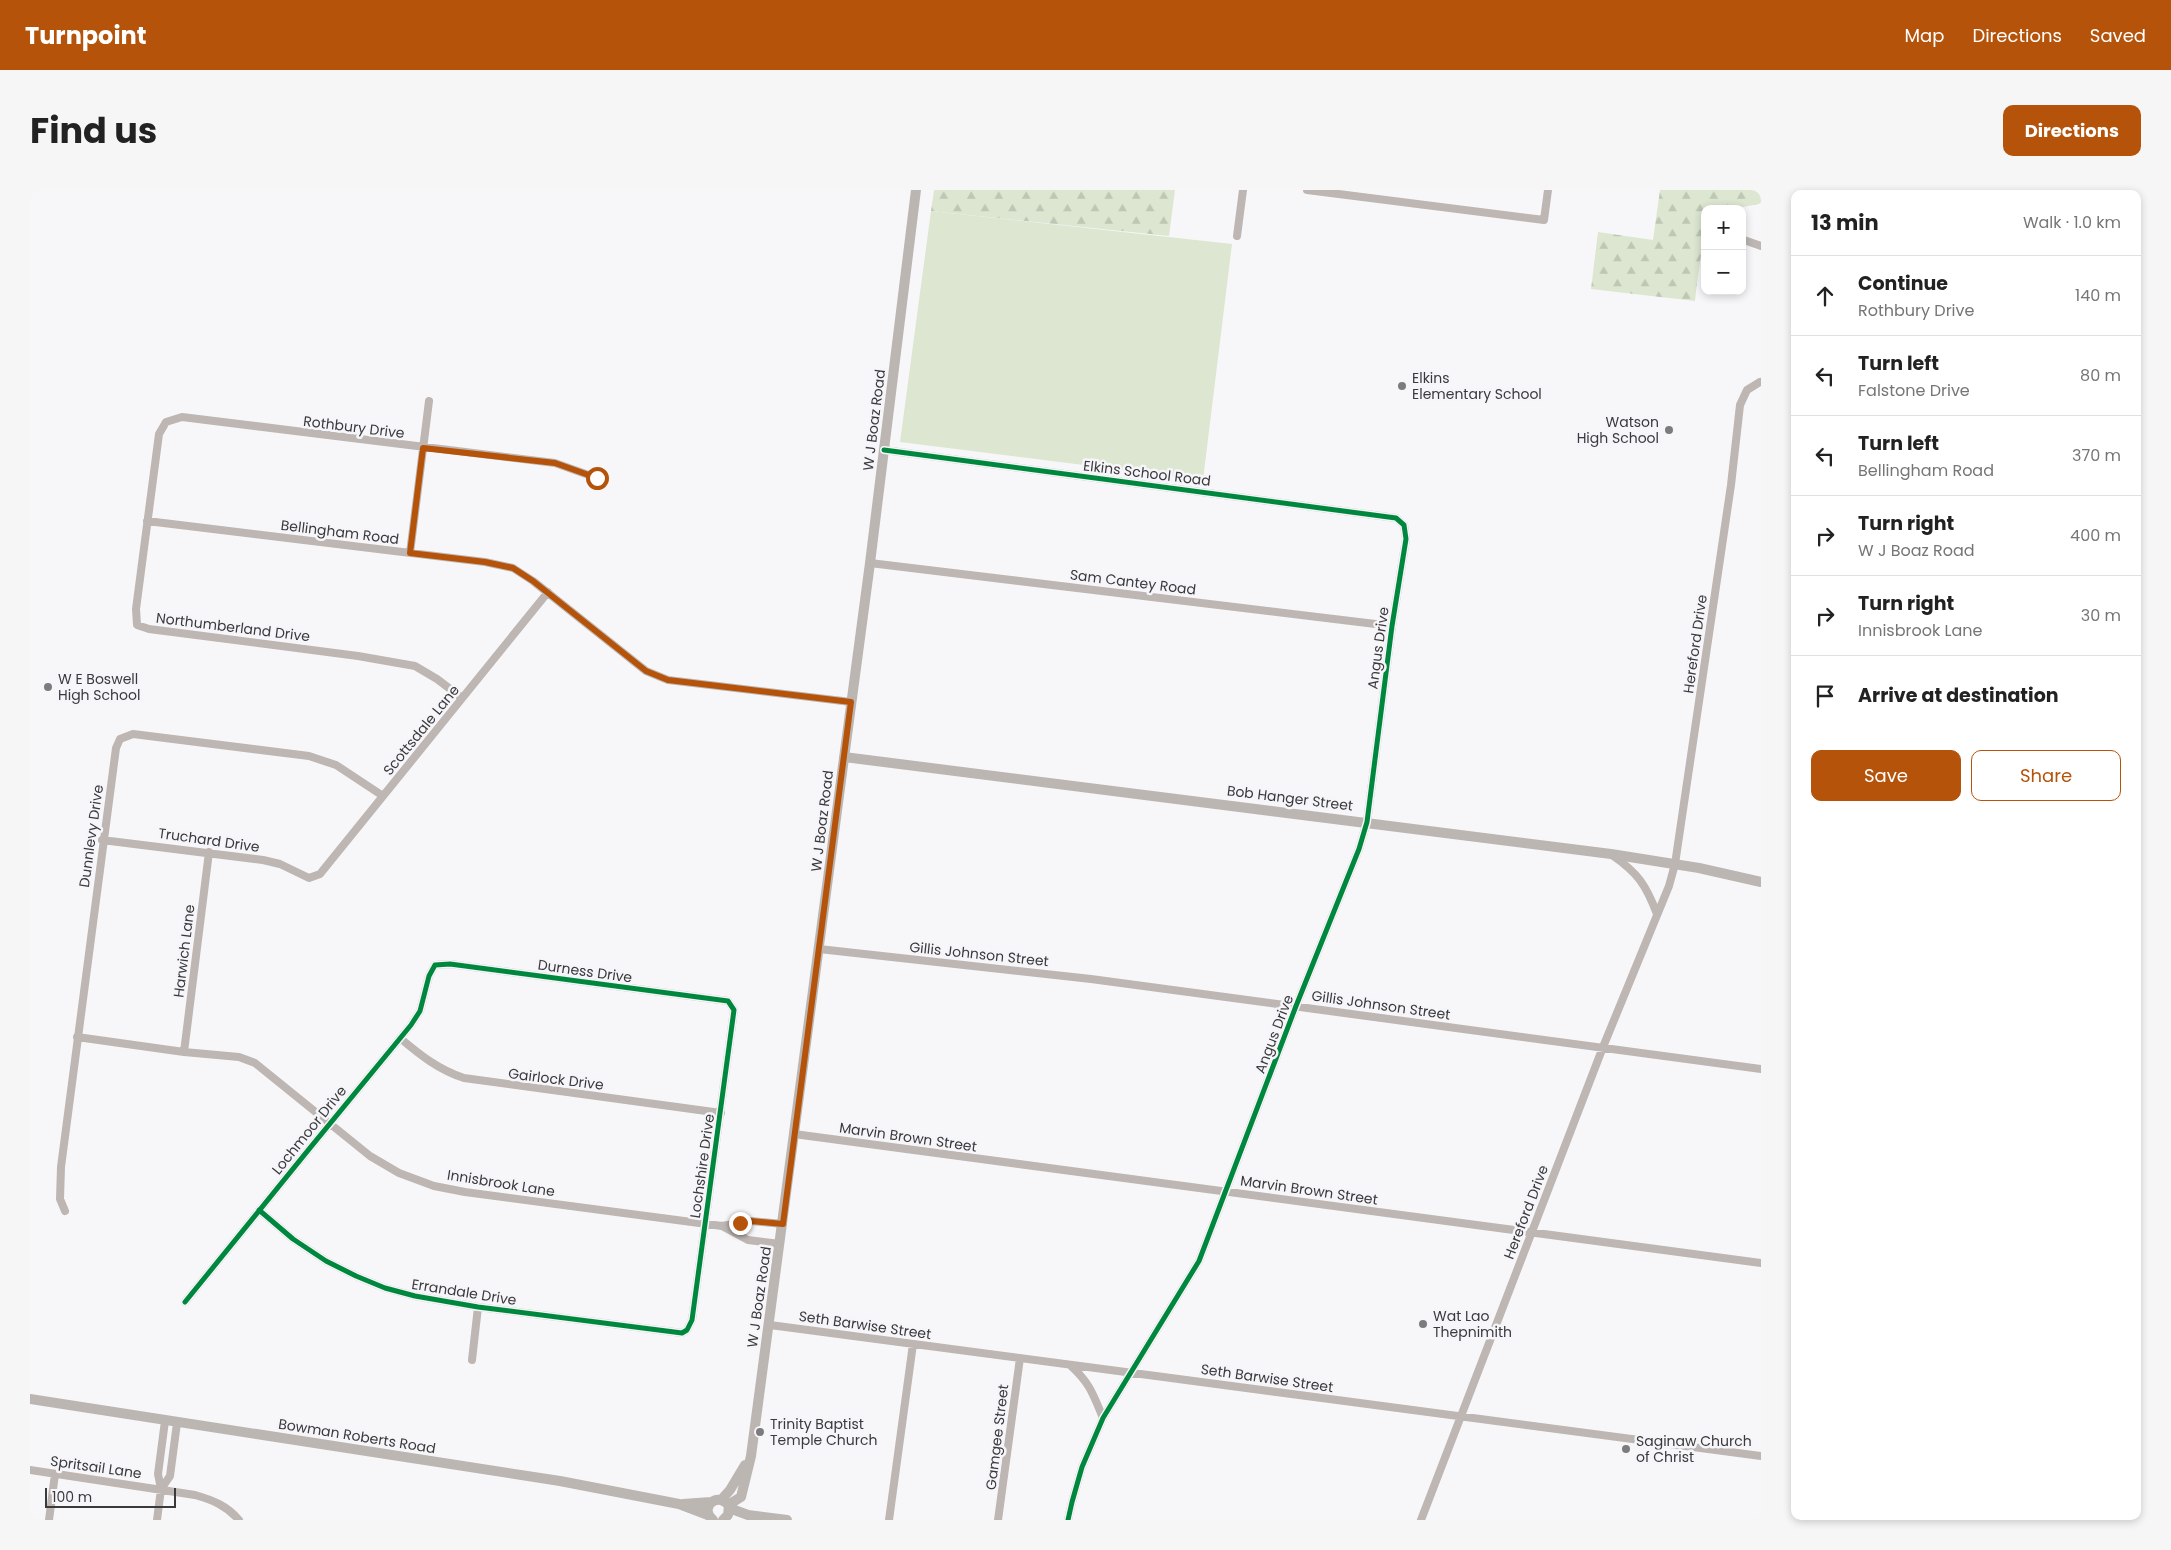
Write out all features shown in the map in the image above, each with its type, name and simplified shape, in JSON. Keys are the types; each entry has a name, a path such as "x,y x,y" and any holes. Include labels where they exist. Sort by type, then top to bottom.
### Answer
{"street":[{"name":"W J Boaz Road","path":"723,1509 730,1490 751,1456 770,1325 870,563 916,190"},
{"path":"1237,236 1243,190"},
{"path":"1307,190 1544,220 1548,190"},
{"path":"1746,241 1761,246"},
{"name":"Hereford Drive","path":"1421,1520 1603,1047 1669,886 1674,864 1730,494 1740,405 1747,390 1760,382"},
{"path":"410,553 429,401"},
{"name":"Rothbury Drive","path":"166,422 182,417 555,463 597,478"},
{"name":"Northumberland Drive","path":"166,422 159,434 136,609 137,624 149,630 358,656 415,666 437,678 462,698"},
{"name":"Elkins School Road","path":"884,450 1396,518 1404,525"},
{"name":"Bellingham Road","path":"147,521 485,562 513,568 548,592 646,671 654,675 668,680 851,702"},
{"name":"Angus Drive","path":"1068,1520 1082,1467 1103,1418 1192,1275 1227,1192 1296,1006 1359,849 1367,822 1392,626 1406,539 1404,525"},
{"name":"Sam Cantey Road","path":"870,563 1392,626"},
{"name":"Scottsdale Lane","path":"309,878 320,874 548,592"},
{"name":"Dunnlevy Drive","path":"65,1211 60,1199 59,1186 102,840 116,748 120,739 133,734 309,756 336,765 383,796"},
{"name":"Bob Hanger Street","path":"844,757 1611,854 1674,864 1761,882"},
{"name":"Truchard Drive","path":"102,840 209,852 280,864 309,878"},
{"name":"Harwich Lane","path":"184,1052 209,852"},
{"path":"1611,854 1636,873 1644,882 1657,914"},
{"name":"Gillis Johnson Street","path":"819,949 1091,979 1761,1069"},
{"name":"Durness Drive","path":"435,965 450,964 728,1001 731,1004"},
{"name":"Lochmoor Drive","path":"185,1302 400,1038 420,1011 429,976 435,965"},
{"name":"Lochshire Drive","path":"687,1330 692,1320 734,1020 734,1010 731,1004"},
{"name":"Innisbrook Lane","path":"77,1037 184,1052 239,1057 255,1063 370,1156 399,1173 434,1186 465,1192 722,1226 751,1221 783,1224"},
{"name":"Gairlock Drive","path":"400,1038 448,1073 464,1078 721,1113"},
{"name":"Marvin Brown Street","path":"794,1134 1761,1263"},
{"name":"Errandale Drive","path":"259,1210 293,1239 326,1260 384,1288 415,1296 478,1307 675,1333 682,1333 687,1330"},
{"name":"Innisbrook Lane","path":"722,1226 748,1240 780,1244"},
{"path":"472,1360 478,1307"},
{"name":"Seth Barwise Street","path":"770,1325 1761,1456"},
{"path":"889,1520 912,1344"},
{"name":"Gamgee Street","path":"998,1520 1020,1358"},
{"path":"1070,1365 1085,1379 1090,1387 1103,1418"},
{"name":"Bowman Roberts Road","path":"30,1399 560,1481 679,1504 723,1509 787,1520"},
{"path":"157,1520 161,1489 158,1474 165,1421"},
{"path":"161,1489 170,1476 177,1423"},
{"name":"Spritsail Lane","path":"30,1470 161,1489 210,1499 230,1509 239,1520"},
{"path":"49,1520 55,1474"},
{"name":"Bowman Roberts Road","path":"679,1504 710,1518"},
{"path":"710,1518 708,1508 723,1509"}],"green space":[{"path":"934,190 1175,190 1169,236 931,211"},
{"path":"1660,190 1761,190 1761,202 1759,204 1746,206 1701,205 1701,258 1695,301 1591,289 1598,232 1653,240"},
{"path":"931,211 1232,244 1203,480 900,442"}],"cycle path":[{"path":"884,450 1396,518 1404,525 1406,539 1392,626 1367,822 1359,849 1296,1006 1199,1261 1103,1418 1082,1467 1068,1520"},
{"path":"185,1302 241,1232 269,1198 298,1163 411,1025 420,1011 429,976 435,965 450,964 728,1001 734,1010 692,1320 687,1330 682,1333 478,1307 415,1296 385,1288 326,1261 293,1239 259,1210"}],"place":[{"name":"Elkins Elementary School","path":"1402,386"},
{"name":"Watson High School","path":"1669,430"},
{"name":"W E Boswell High School","path":"48,687"},
{"name":"Wat Lao Thepnimith","path":"1423,1324"},
{"name":"Trinity Baptist Temple Church","path":"760,1432"},
{"name":"Saginaw Church of Christ","path":"1626,1449"}],"route":[{"path":"597,478 555,463 423,448 410,553 485,562 513,568 533,581 636,661 646,671 668,680 851,702 783,1224 751,1221 740,1223"}]}
